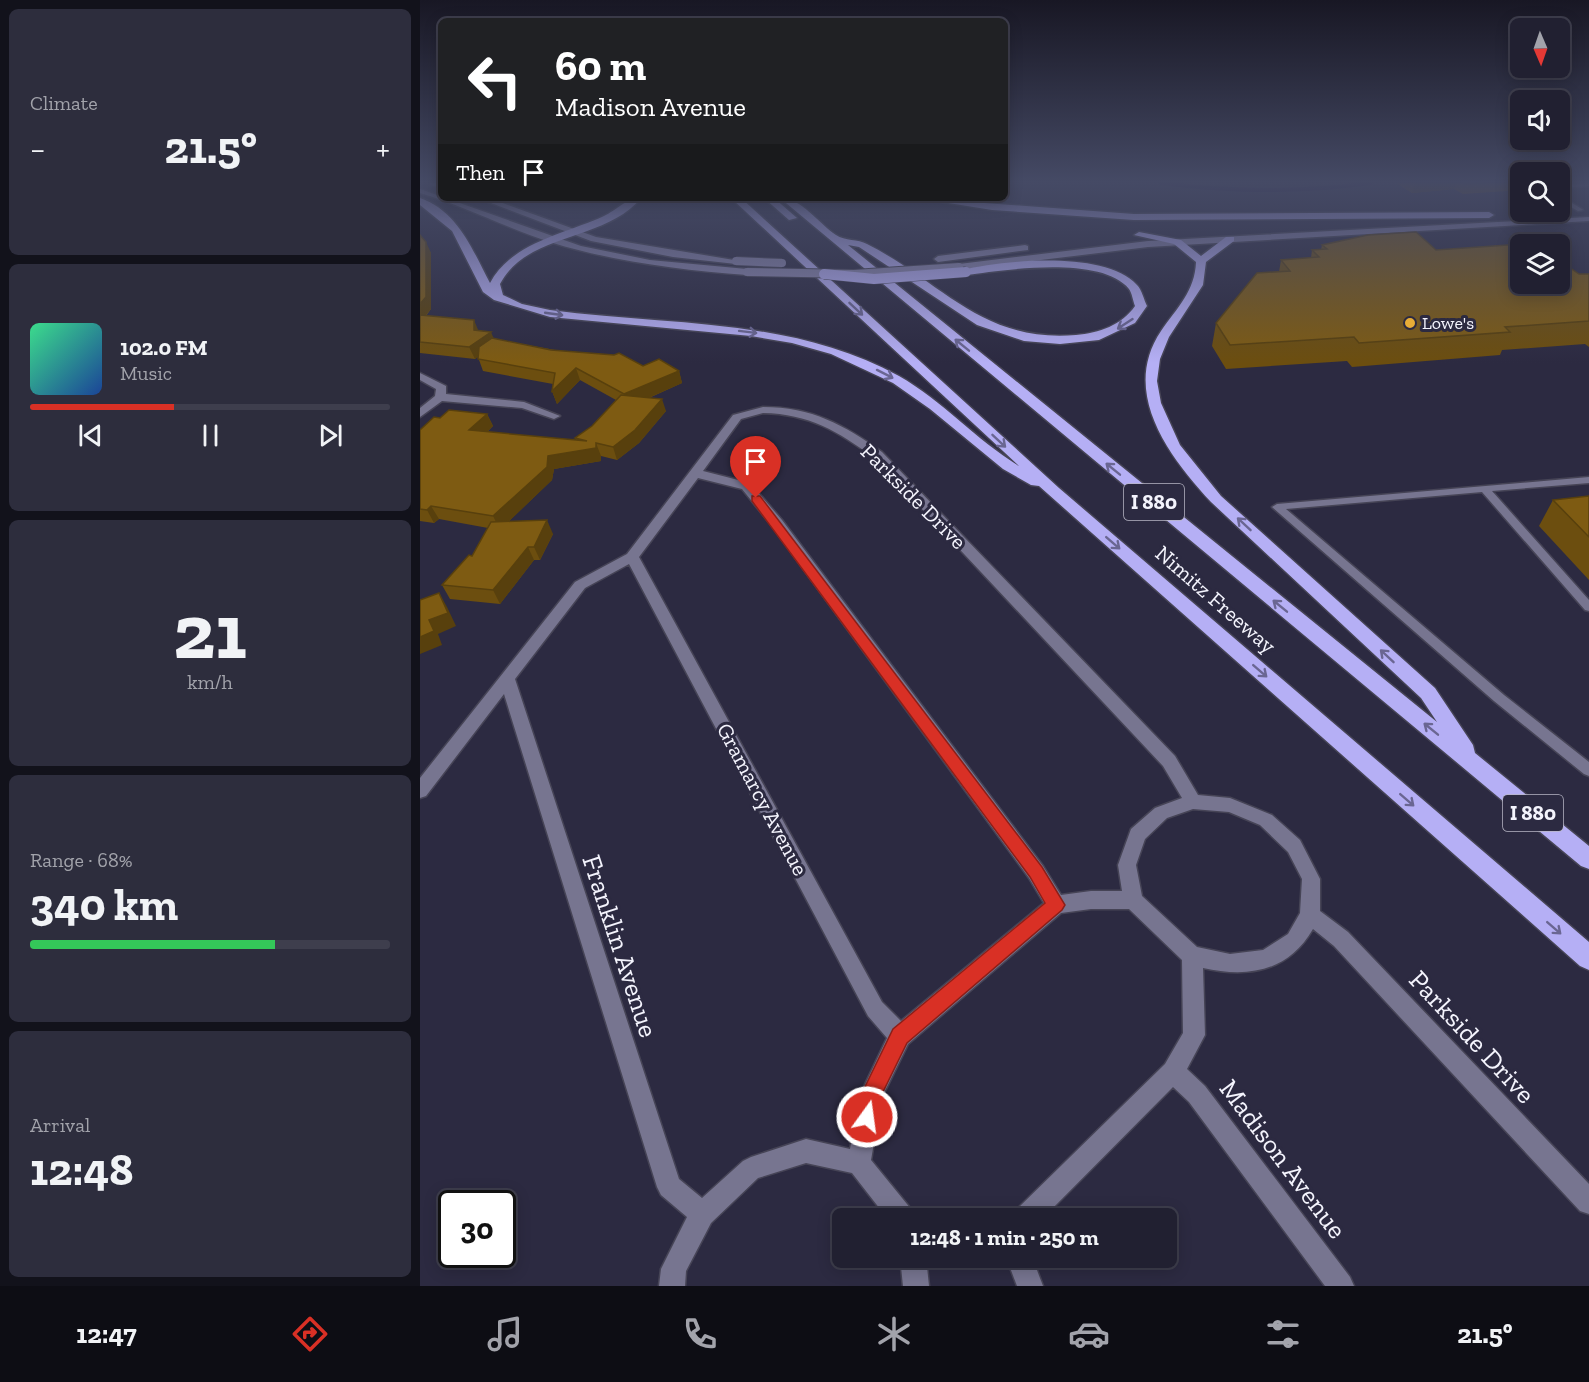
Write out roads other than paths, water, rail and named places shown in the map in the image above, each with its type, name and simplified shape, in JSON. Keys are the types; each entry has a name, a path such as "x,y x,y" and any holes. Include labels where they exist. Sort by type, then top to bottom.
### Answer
{"highway":[{"path":"464,243 489,292 498,298 523,307 560,315 745,331 793,339 831,350 904,384 936,407 1010,470 1054,491"},
{"path":"498,298 494,292 495,286 506,266 523,254 547,243"},
{"name":"Nimitz Freeway","path":"785,243 1054,491 1589,958"},
{"name":"Nimitz Freeway","path":"837,243 1589,859"},
{"path":"824,274 836,278 862,278 963,270 1027,264 1084,267 1112,274 1131,286 1138,293 1141,306 1138,314 1122,327 1095,337 1060,340 1024,337 981,323 862,245 853,243"},
{"path":"1178,243 1201,261"},
{"path":"1225,243 1201,261 1198,285 1161,339 1154,362 1153,396 1166,433 1186,466 1216,499 1428,693 1476,766"}],"main road":[{"path":"567,243 654,263 747,272 824,274"},
{"path":"616,243 646,250 736,261 843,264 947,258 1032,247"},
{"path":"963,270 1090,250 1166,243"}],"street":[{"path":"420,376 442,388 440,397 420,414"},
{"path":"440,397 524,405 554,416"},
{"name":"Parkside Drive","path":"420,791 580,585 632,557 737,417 749,410 766,409 811,418 848,433 878,455 1169,761 1193,802"},
{"path":"692,474 706,475 746,486 777,523 1036,872 1056,905"},
{"name":"Gramarcy Avenue","path":"632,557 875,1009 900,1036"},
{"name":"Franklin Avenue","path":"508,680 669,1187 702,1214"},
{"path":"1193,802 1230,805 1266,820 1294,846 1311,879 1310,915 1295,941 1266,959 1230,964 1192,956 1133,900 1127,865 1137,835 1161,813 1193,802"},
{"path":"859,1163 871,1095 900,1036 1056,905 1091,900 1133,900"},
{"name":"Parkside Drive","path":"1310,915 1341,939 1589,1202"},
{"path":"1036,1208 1173,1072 1194,1035 1195,994 1192,956"},
{"name":"Madison Avenue","path":"1173,1072 1197,1094 1341,1286"},
{"path":"672,1286 674,1269 702,1214 751,1169 806,1151 859,1163 894,1208"},
{"path":"914,1268 916,1286"},
{"path":"1023,1268 1030,1286"}],"lane":[{"path":"1588,481 1277,507 1499,698 1589,770"},
{"path":"1484,489 1589,607"}],"place":[{"name":"Lowe's","path":"1410,323"}]}
